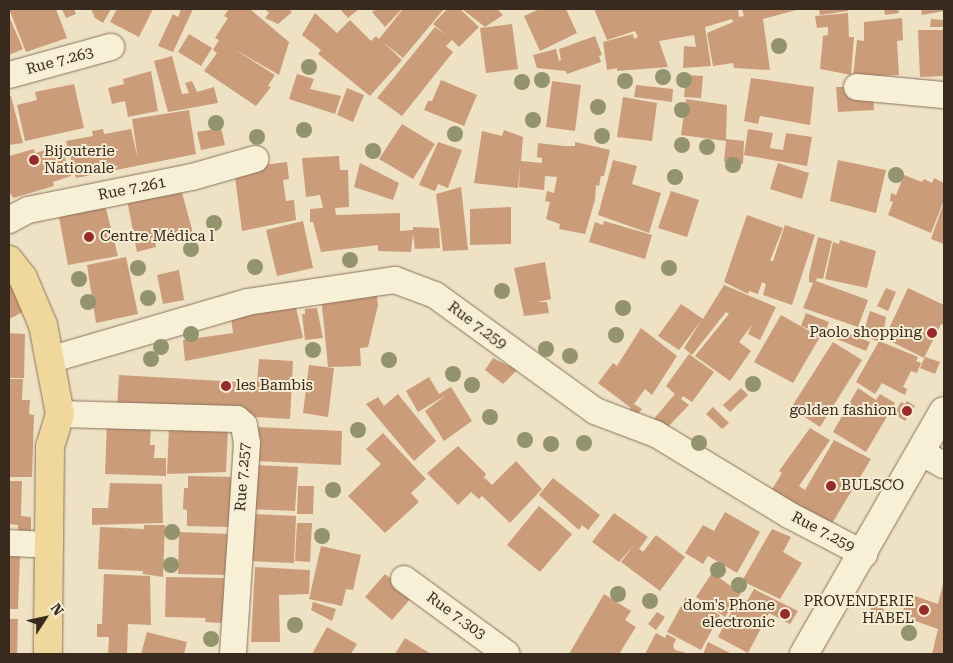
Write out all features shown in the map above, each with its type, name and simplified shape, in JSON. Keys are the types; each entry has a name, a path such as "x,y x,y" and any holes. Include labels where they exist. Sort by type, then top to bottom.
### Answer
{"main road":[{"path":"9,260 34,302 60,414 50,446 48,654"},
{"path":"804,654 864,554 933,459 944,411"}],"street":[{"name":"Rue 7.263","path":"9,75 111,47"},
{"path":"857,87 944,95"},
{"name":"Rue 7.261","path":"9,220 28,210 192,177 256,158"},
{"name":"Rue 7.259","path":"49,360 247,302 395,280 435,295 595,412 656,434 789,515 864,554"},
{"name":"Rue 7.257","path":"60,414 237,419 244,425 247,443 233,654"},
{"path":"9,543 50,545"},
{"name":"Rue 7.303","path":"404,578 507,654"}],"building":[{"path":"9,9 56,9 67,38 26,52"},
{"path":"62,9 74,9 76,14 66,18"},
{"path":"91,9 111,9 103,23 95,18"},
{"path":"117,9 153,9 139,37 110,22"},
{"path":"181,9 193,9 173,52 158,46 173,14 178,17"},
{"path":"229,9 250,9 289,42 279,75 234,49 275,75 268,86 271,87 256,106 204,71 217,53 213,50 219,40 215,38 228,18 224,16"},
{"path":"265,9 289,9 292,12 278,24 265,18 269,13"},
{"path":"340,9 359,9 348,18"},
{"path":"376,9 402,9 385,27 372,12"},
{"path":"403,9 444,9 403,58 383,42 402,60 370,96 318,54 321,50 302,35 315,13 337,33 350,20 371,41 376,36 379,39"},
{"path":"447,9 460,9 479,27 459,47 452,40 446,46 453,52 402,116 377,98 435,27 446,35 433,24"},
{"path":"462,9 497,9 503,15 485,27"},
{"path":"540,9 566,9 577,33 540,51 524,16"},
{"path":"594,9 738,9 739,17 744,16 742,9 800,9 763,19 770,70 734,68 733,63 713,66 707,33 733,22 732,19 705,27 711,66 683,68 684,46 696,47 694,35 659,41 668,67 617,71 617,68 607,70 603,42 633,34 634,39 638,37 635,31 607,40"},
{"path":"819,9 848,9 848,11 820,15"},
{"path":"884,9 898,9 899,13 885,15"},
{"path":"921,9 944,9 944,11 922,15"},
{"path":"848,13 849,37 854,37 851,75 820,69 823,36 828,35 828,27 817,28 815,16"},
{"path":"9,16 23,49 9,55"},
{"path":"902,18 903,40 897,41 899,75 853,77 857,40 864,41 864,22"},
{"path":"931,19 944,20 944,27 930,27"},
{"path":"512,24 518,69 486,73 480,28"},
{"path":"918,30 944,30 944,76 920,77"},
{"path":"189,34 212,48 201,66 178,52"},
{"path":"595,36 602,55 599,56 601,62 567,74 566,71 537,68 533,55 556,49 559,61 561,60 559,49"},
{"path":"172,56 182,94 189,93 185,83 192,81 197,92 214,87 218,103 168,112 154,61"},
{"path":"151,71 158,111 128,117 125,101 112,104 108,88 124,84 123,79"},
{"path":"297,74 314,79 310,89 341,96 335,114 289,99"},
{"path":"686,75 703,76 701,98 684,97"},
{"path":"751,78 814,87 810,125 760,116 758,124 744,121"},
{"path":"441,80 477,95 464,126 424,110 428,101 432,101"},
{"path":"552,81 581,85 575,131 546,127"},
{"path":"74,84 84,128 25,141 17,105 37,100 35,92"},
{"path":"636,85 673,89 672,102 634,97"},
{"path":"836,87 847,87 848,98 873,92 874,110 838,112"},
{"path":"347,88 364,95 353,122 337,115"},
{"path":"9,96 11,96 23,143 9,145"},
{"path":"623,97 657,103 652,141 617,137"},
{"path":"686,99 727,105 726,139 744,141 743,164 724,162 726,141 681,135"},
{"path":"189,110 196,154 76,178 66,141 93,136 92,131 103,129 104,134 131,129 138,159 132,119"},
{"path":"402,124 435,144 413,179 379,159"},
{"path":"221,128 225,145 201,150 197,132"},
{"path":"748,129 773,133 770,148 783,150 786,133 812,137 807,166 744,155"},
{"path":"504,130 523,137 521,161 542,163 542,158 537,157 538,143 575,146 575,142 610,150 604,176 601,176 599,186 596,185 595,200 585,234 559,229 560,224 546,219 550,202 545,201 547,191 554,193 557,177 545,176 544,190 519,187 520,164 518,188 474,183 482,131 502,136"},
{"path":"438,142 462,150 448,188 438,184 435,191 419,185"},
{"path":"61,146 71,176 53,182 54,186 13,198 9,191 9,156 34,149 35,153"},
{"path":"339,156 340,170 348,170 349,207 335,208 336,215 400,213 400,231 413,230 413,227 439,228 440,248 415,249 413,234 411,252 378,251 378,245 321,252 313,222 310,222 310,209 323,208 320,195 306,197 302,158"},
{"path":"613,160 637,166 632,184 661,193 649,233 598,215"},
{"path":"838,160 886,170 876,213 830,201"},
{"path":"287,162 289,179 283,180 286,201 294,200 296,220 242,231 234,169"},
{"path":"360,163 399,183 393,200 354,187"},
{"path":"778,163 809,173 802,199 770,189"},
{"path":"904,175 922,182 924,179 932,183 934,178 944,183 944,200 931,233 888,215 893,202 890,201 891,193 896,195"},
{"path":"461,187 468,250 443,251 436,194"},
{"path":"181,189 193,233 155,242 156,247 137,252 127,200"},
{"path":"671,191 699,200 687,237 658,228"},
{"path":"944,202 944,244 931,239"},
{"name":"Centre Médica l","path":"105,205 118,256 68,265 58,212"},
{"path":"511,207 511,244 470,245 470,209"},
{"path":"747,215 783,228 770,261 773,261 785,225 815,235 792,305 763,295 766,284 762,282 758,294 749,291 748,294 724,282"},
{"path":"303,221 313,268 277,276 266,230"},
{"path":"604,221 652,235 645,259 589,242 595,222 603,225"},
{"path":"818,237 832,241 823,279 817,278 816,281 868,300 858,327 803,308 813,283 809,282 809,275"},
{"path":"840,240 876,251 867,288 825,279 833,242 839,244"},
{"path":"126,257 138,314 96,323 87,265"},
{"path":"545,262 551,299 538,302 547,302 549,313 524,316 514,268"},
{"path":"179,270 184,300 163,304 157,275"},
{"path":"9,280 25,311 9,319"},
{"path":"724,285 776,307 760,340 748,334 752,325 739,342 751,351 730,381 695,356 729,314 726,312 692,355 684,348 701,321 679,350 658,336 681,304 703,319"},
{"path":"886,288 896,292 888,311 877,306"},
{"path":"908,288 944,305 944,325 941,324 924,358 888,340 890,337 886,335"},
{"path":"376,289 378,305 368,347 360,348 361,366 328,367 321,296"},
{"path":"295,303 303,338 185,361 183,340 233,333 231,317"},
{"path":"317,308 323,338 305,340 302,314 305,314 305,309"},
{"path":"870,311 886,317 882,342 862,337"},
{"path":"806,313 829,322 824,335 801,326"},
{"path":"781,315 820,337 793,383 754,362"},
{"path":"641,328 677,356 652,395 645,389 634,404 642,409 636,417 628,411 631,408 598,383 613,363 617,366"},
{"path":"836,328 870,342 866,351 832,337"},
{"path":"9,333 25,334 24,378 9,378"},
{"path":"879,341 918,357 916,361 921,363 917,373 911,371 903,387 907,389 905,395 882,383 875,394 856,382"},
{"path":"833,342 862,360 820,427 791,408"},
{"path":"689,354 714,372 692,402 683,396 681,399 689,405 663,432 652,421 675,394 666,386"},
{"path":"925,357 940,362 935,374 920,368"},
{"path":"493,358 517,370 503,384 485,370"},
{"path":"259,359 293,361 290,419 117,409 119,375 257,383"},
{"path":"309,365 334,368 328,417 303,413"},
{"path":"429,377 439,394 451,387 472,421 444,441 425,411 446,395 418,412 406,391"},
{"path":"9,379 23,379 22,400 30,400 29,414 34,415 32,477 9,477"},
{"path":"741,388 748,395 730,412 723,405"},
{"path":"858,388 876,400 880,394 895,403 866,452 833,432"},
{"path":"398,394 436,441 414,461 366,404 378,397 384,406"},
{"path":"907,401 915,406 905,421 894,414 901,402 905,404"},
{"path":"713,407 729,423 722,429 706,414"},
{"path":"107,423 151,425 150,445 155,445 154,458 166,458 166,476 105,474"},
{"path":"169,427 228,429 226,472 167,474"},
{"path":"258,427 342,431 341,465 256,461"},
{"name":"BULSCO","path":"810,428 830,440 799,486 805,490 834,440 871,459 828,530 766,499 782,473 779,471"},
{"path":"383,433 426,479 411,493 419,502 385,533 348,496 381,464 366,449"},
{"path":"458,446 486,474 483,480 485,478 492,485 516,461 542,489 510,523 482,496 479,499 471,492 458,505 427,473"},
{"path":"253,465 298,467 295,511 251,509"},
{"path":"188,476 231,477 230,527 187,526 187,510 183,509 184,488 188,488"},
{"path":"553,478 600,515 588,530 582,525 579,530 539,495"},
{"path":"9,481 22,481 21,516 31,517 31,531 18,530 18,525 9,524"},
{"path":"110,483 162,484 163,523 92,525 92,508 108,508"},
{"path":"298,486 314,486 313,514 297,514"},
{"path":"539,506 572,534 540,572 507,545"},
{"path":"725,512 760,532 737,573 708,556 703,564 685,553 703,525 714,531"},
{"path":"614,513 648,537 639,549 643,552 656,535 685,557 660,591 621,562 634,545 619,562 592,542"},
{"path":"252,514 296,516 294,563 250,561"},
{"path":"297,523 312,523 310,562 295,561"},
{"path":"144,525 165,525 163,577 143,574 143,571 98,569 100,527 144,529"},
{"path":"772,529 791,537 783,552 802,563 780,599 742,581"},
{"path":"179,532 229,534 227,575 178,574"},
{"path":"321,546 361,555 353,590 346,589 342,606 309,599"},
{"path":"9,553 20,554 18,609 9,609"},
{"path":"255,567 310,570 309,594 279,595 280,642 251,642"},
{"path":"712,573 741,593 725,617 696,597"},
{"path":"104,574 150,576 151,625 128,624 127,654 108,654 109,637 97,637 97,624 102,624"},
{"path":"385,574 412,597 392,620 365,597"},
{"path":"166,577 224,578 223,623 205,622 206,618 165,617"},
{"name":"PROVENDERIE HABEL","path":"944,580 944,654 932,654 938,629 901,616 909,594 938,604"},
{"path":"754,589 798,611 790,624 769,613 748,653 718,637 739,597 747,601"},
{"path":"604,594 631,611 625,620 636,627 619,654 569,654"},
{"path":"686,597 720,615 701,650 667,632"},
{"path":"313,602 336,609 332,621 311,610"},
{"path":"874,603 885,610 875,623 866,618"},
{"path":"657,612 665,617 656,630 648,624"},
{"path":"9,619 18,619 17,654 9,654"},
{"path":"327,627 357,644 351,654 312,654"},
{"path":"147,632 187,642 184,654 141,654"},
{"path":"656,633 665,638 667,634 676,639 673,646 675,650 690,654 645,654"},
{"path":"405,638 431,654 395,654"},
{"path":"708,642 732,654 703,654"}],"place":[{"name":"Bijouterie Nationale","path":"34,160"},
{"name":"Centre Médica l","path":"89,237"},
{"name":"Paolo shopping","path":"932,333"},
{"name":"les Bambis","path":"226,386"},
{"name":"golden fashion","path":"907,411"},
{"name":"BULSCO","path":"831,486"},
{"name":"PROVENDERIE HABEL","path":"924,610"},
{"name":"dom's Phone electronic","path":"785,614"}]}
